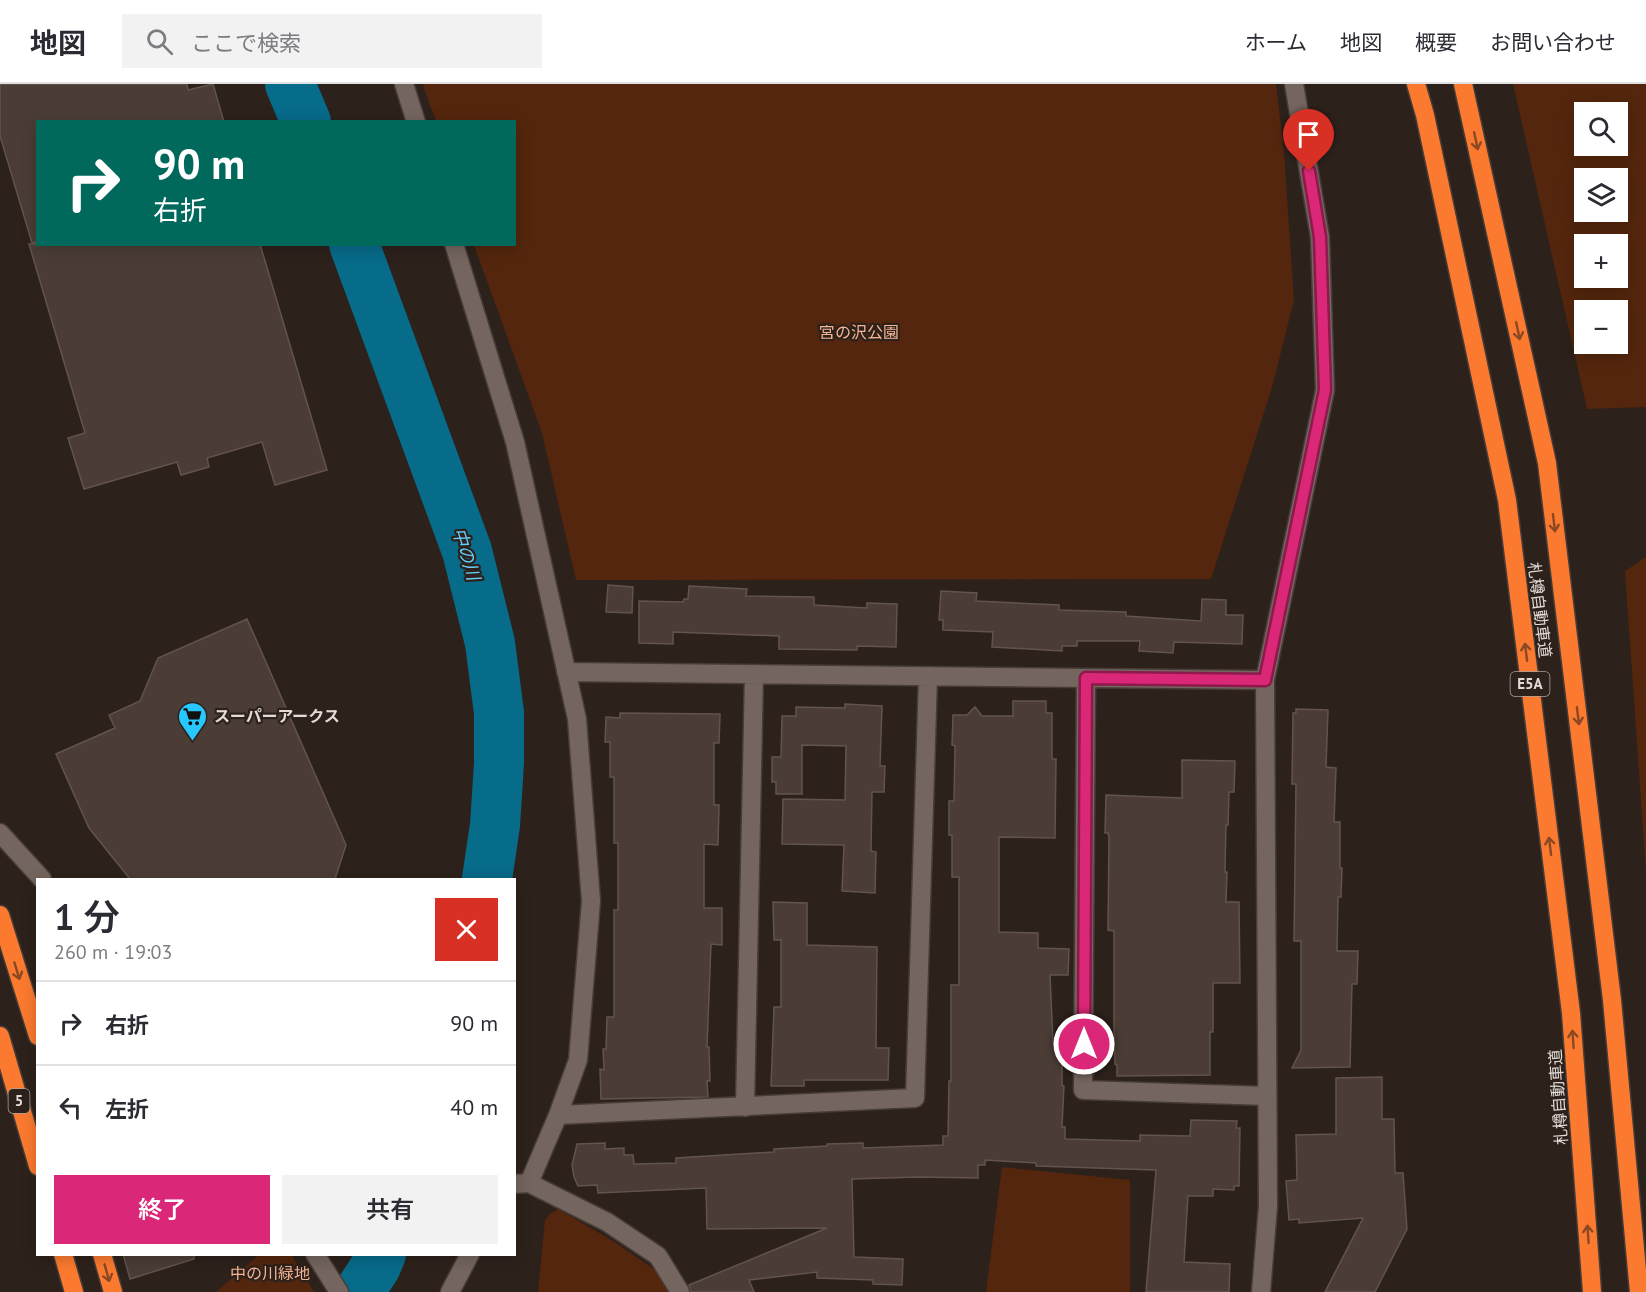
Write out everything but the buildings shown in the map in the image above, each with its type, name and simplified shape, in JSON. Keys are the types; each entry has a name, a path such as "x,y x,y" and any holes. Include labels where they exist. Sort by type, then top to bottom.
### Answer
{"highway":[{"name":"札樽自動車道","path":"1416,84 1425,115 1507,500 1571,1013 1592,1292"},
{"name":"札樽自動車道","path":"1462,84 1547,463 1612,1000 1639,1292"},
{"path":"0,915 36,1030"},
{"name":"5","path":"0,1036 4,1066 36,1160"},
{"path":"64,1256 74,1292"},
{"path":"103,1256 113,1292"}],"street":[{"path":"404,84 415,120"},
{"path":"1261,1292 1268,1206 1265,680 1325,390 1320,237 1294,84"},
{"path":"455,246 515,442 577,719 591,901 578,1060 558,1115 522,1183 607,1222 658,1256 680,1292"},
{"path":"566,672 1265,680"},
{"path":"745,1107 754,674"},
{"path":"558,1115 915,1098 928,676"},
{"path":"1086,678 1083,1090 1267,1095"},
{"path":"0,833 41,878"},
{"path":"316,1256 339,1292"},
{"path":"450,1292 469,1256"}],"green space":[{"name":"宮の沢公園","path":"425,84 1276,84 1284,153 1294,300 1273,384 1211,579 576,580 542,433 474,246 516,246 516,120 436,120 423,86"},
{"path":"1513,84 1646,84 1646,407 1587,409 1574,354 1628,354 1628,300 1574,300 1574,352"},
{"path":"1646,557 1646,872 1625,571"},
{"path":"1002,1167 1130,1180 1130,1292 986,1292"},
{"path":"558,1209 613,1241 655,1270 669,1292 538,1292 545,1220"},
{"name":"中の川緑地","path":"258,1256 292,1256 314,1292 216,1292"}],"waterway":[{"name":"中の川","path":"290,84 305,120"},
{"name":"中の川","path":"355,246 467,551 490,643 499,713 499,763 495,825 487,878"},
{"name":"中の川","path":"359,1292 380,1256"}],"place":[{"name":"スーパーアークス","path":"193,742"}],"route":[{"path":"1084,1044 1086,678 1265,680 1325,390 1320,237 1309,171"}]}
